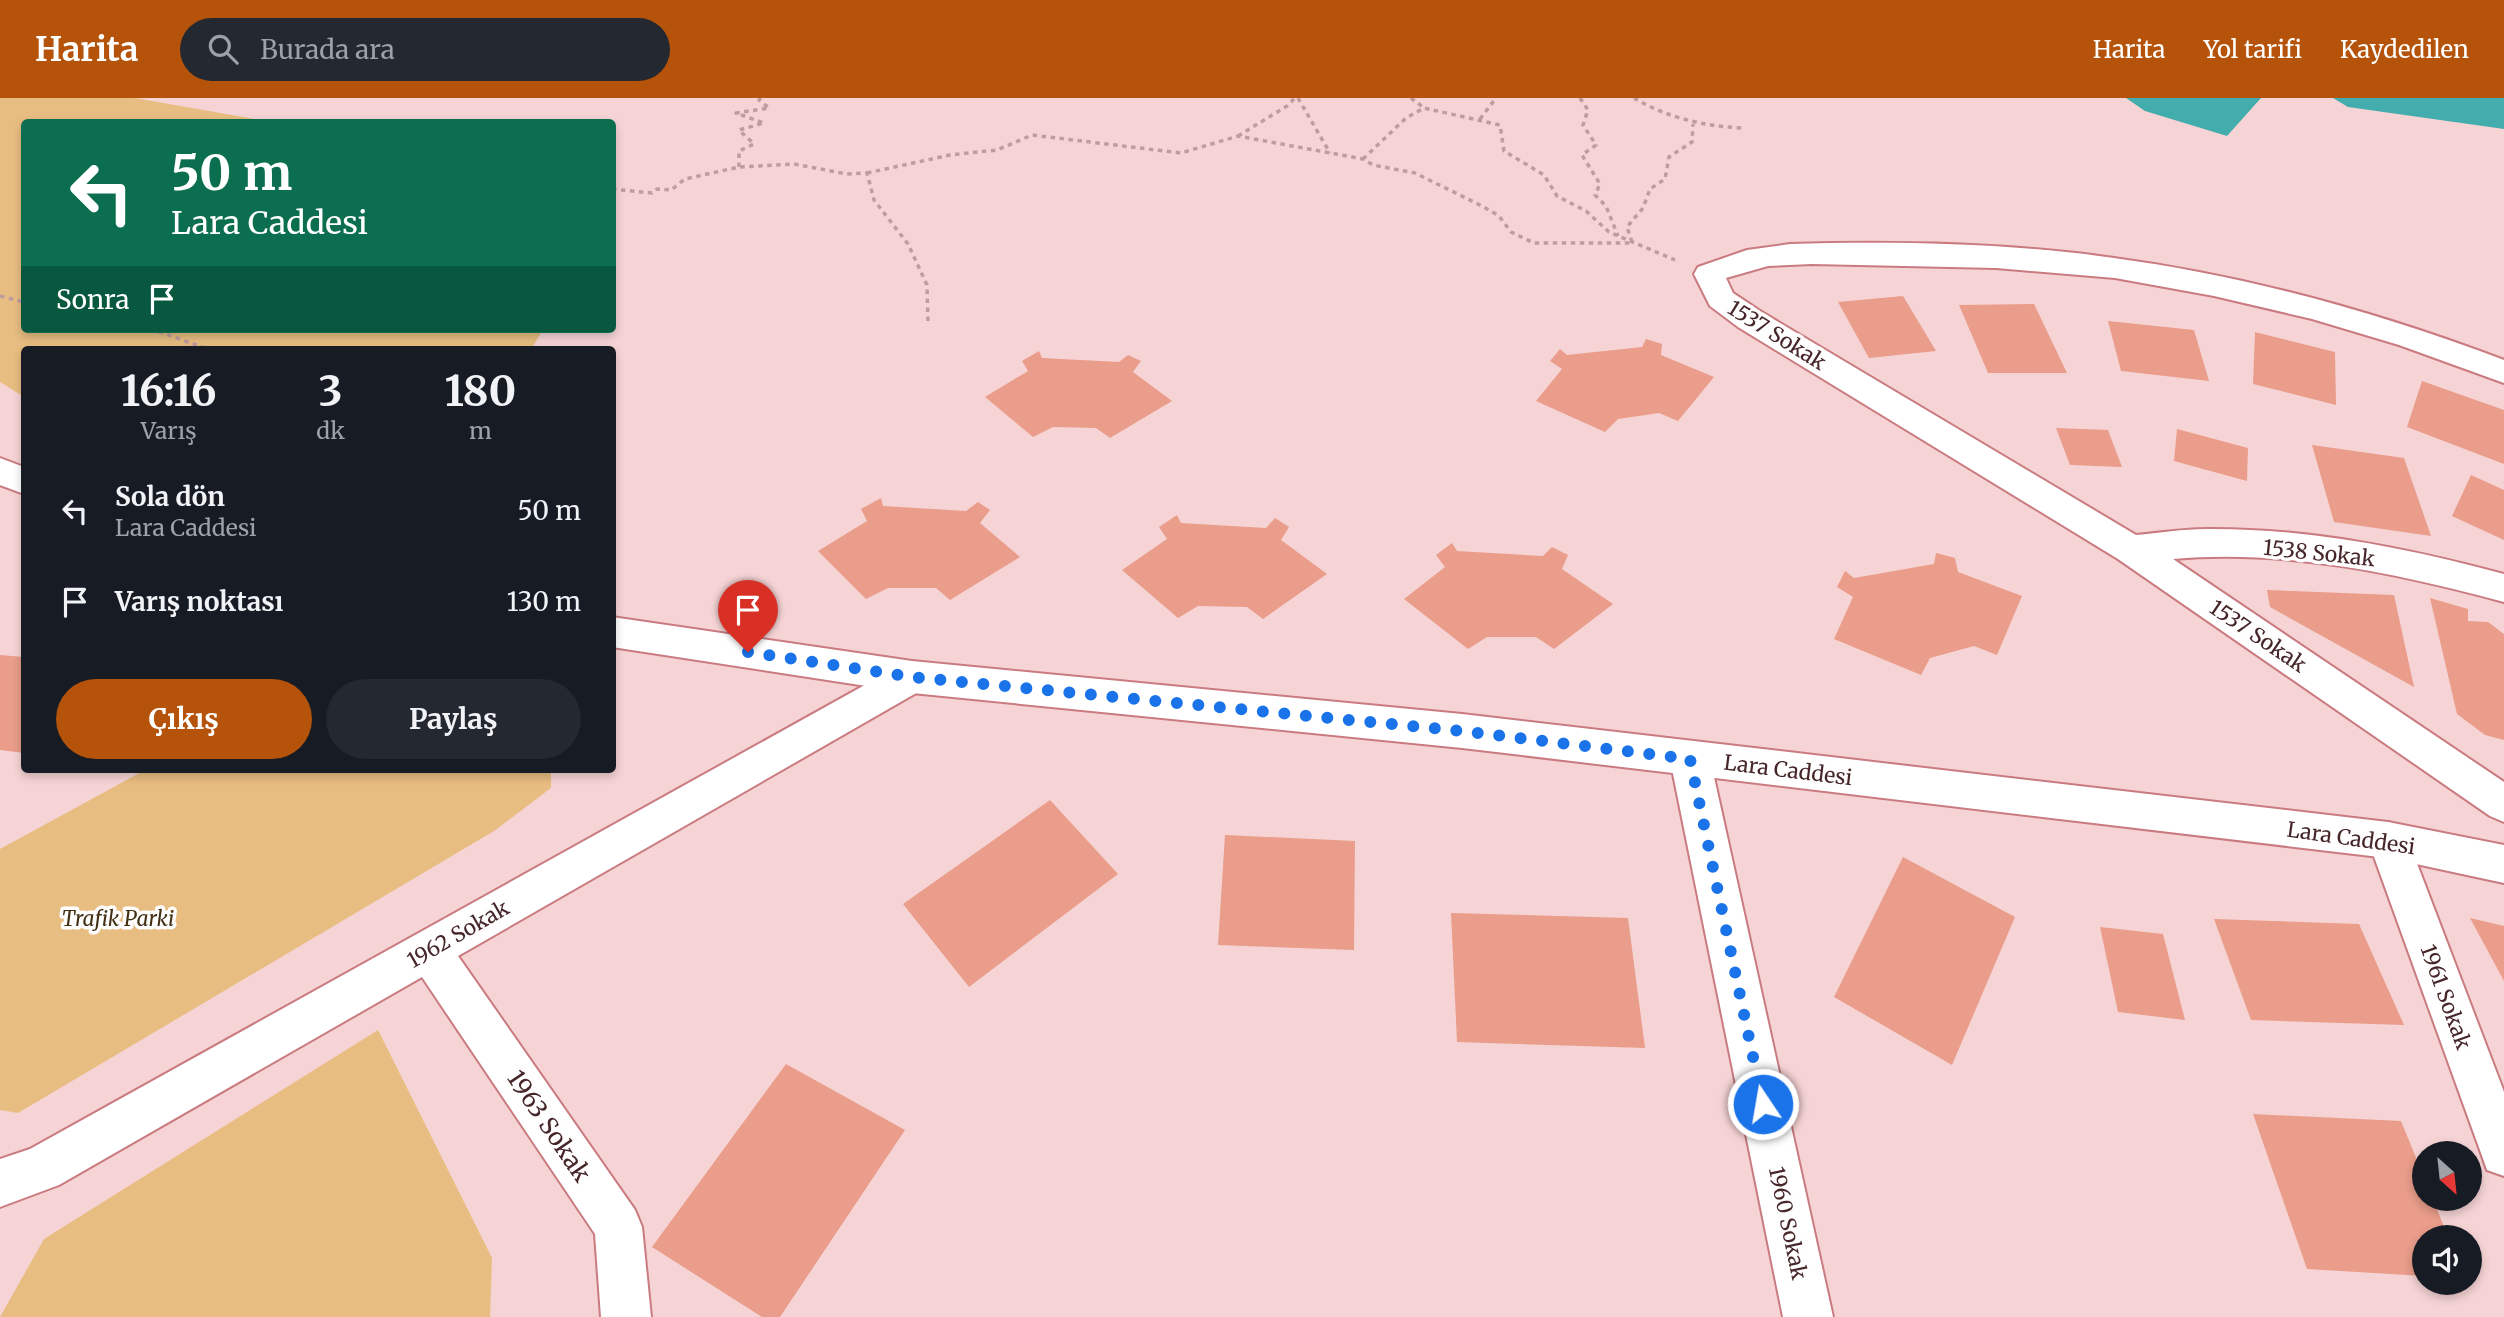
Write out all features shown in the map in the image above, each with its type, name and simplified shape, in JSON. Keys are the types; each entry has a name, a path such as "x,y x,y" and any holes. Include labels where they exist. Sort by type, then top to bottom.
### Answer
{"street":[{"name":"1537 Sokak","path":"2504,372 2447,349 2274,299 2113,268 1966,257 1802,254 1726,265 1709,274 1721,299 1749,319 2131,549 2504,804"},
{"path":"0,471 21,480"},
{"name":"1538 Sokak","path":"2131,549 2217,543 2336,552 2429,567 2504,587"},
{"name":"Lara Caddesi","path":"616,633 912,677 1462,731 2388,840 2504,864"},
{"name":"1962 Sokak","path":"0,1182 42,1168 912,677"},
{"name":"1960 Sokak","path":"1690,759 1808,1317"},
{"name":"1961 Sokak","path":"2388,840 2504,1153"},
{"name":"1963 Sokak","path":"429,951 618,1227 626,1317"}],"path":[{"path":"739,167 739,151 754,144 738,130 764,123 736,113 769,108 759,100 761,98"},
{"path":"616,189 652,193 657,190 671,190 685,179 739,167 794,164 847,174 867,173 939,156 996,152 1032,135 1181,153 1238,136 1297,98 1330,153"},
{"path":"1411,98 1424,108 1500,125 1504,150 1544,174 1557,196 1586,211 1609,232 1632,243"},
{"path":"1480,120 1496,98"},
{"path":"1580,98 1588,110 1583,125 1596,145 1582,155 1600,184 1595,195 1606,206 1618,236"},
{"path":"1634,98 1655,111 1693,124 1742,128"},
{"path":"1363,159 1406,118 1424,108"},
{"path":"1632,243 1627,227 1643,208 1650,189 1665,178 1670,158 1690,146 1695,137 1693,124"},
{"path":"1238,136 1363,159 1373,165 1415,173 1482,206 1499,216 1511,232 1534,243 1632,243"},
{"path":"867,173 874,201 908,244 927,285 928,322"},
{"path":"0,296 21,301"},
{"path":"162,333 200,346"},
{"path":"186,346 188,342"}],"green space":[{"path":"0,98 135,98 254,119 21,119 21,333 541,333 533,346 21,346 21,395 0,382"},
{"name":"Trafik Parki","path":"139,773 551,773 551,788 494,831 18,1113 0,1110 0,849"},
{"path":"378,1030 492,1258 490,1317 0,1317 44,1239"}],"water":[{"path":"2126,98 2261,98 2227,136 2145,111"},
{"path":"2333,98 2504,98 2504,129 2348,107"}],"building":[{"path":"1903,296 1936,351 1869,358 1838,302"},
{"path":"2034,304 2067,373 1988,373 1959,305"},
{"path":"2108,321 2194,330 2209,381 2121,371"},
{"path":"2255,332 2335,352 2336,405 2253,384"},
{"path":"1646,339 1662,344 1661,355 1714,377 1678,421 1659,413 1618,419 1605,432 1536,401 1562,369 1550,361 1560,349 1567,355 1642,347"},
{"path":"1039,351 1042,358 1119,362 1128,355 1141,361 1133,372 1172,401 1110,438 1096,428 1053,427 1033,437 985,397 1028,371 1022,361"},
{"path":"2422,381 2504,410 2504,464 2407,427"},
{"path":"2056,428 2108,430 2122,467 2070,465"},
{"path":"2177,429 2248,448 2247,481 2174,461"},
{"path":"2312,445 2404,458 2431,536 2334,522"},
{"path":"2471,475 2504,490 2504,540 2452,516"},
{"path":"881,498 883,506 966,511 978,502 990,510 980,523 1020,557 950,600 936,588 888,588 866,599 818,551 867,521 861,509"},
{"path":"1177,515 1181,523 1266,528 1275,518 1289,527 1281,540 1327,574 1263,619 1247,607 1198,606 1178,618 1122,570 1167,539 1159,527"},
{"path":"1452,543 1457,551 1543,556 1552,547 1568,555 1562,569 1613,604 1554,649 1536,637 1487,637 1468,649 1404,599 1445,567 1436,555"},
{"path":"1936,553 1955,558 1958,572 2022,596 1997,655 1974,646 1930,658 1921,675 1834,639 1853,597 1837,587 1845,571 1854,578 1934,564"},
{"path":"2267,590 2394,595 2414,687 2270,607"},
{"path":"2430,598 2468,609 2468,621 2488,622 2504,634 2504,740 2485,735 2457,714"},
{"path":"0,655 21,657 21,753 0,750"},
{"path":"1050,800 1118,874 969,987 903,904"},
{"path":"1225,835 1355,841 1354,950 1218,945"},
{"path":"1903,857 2015,917 1952,1065 1834,997"},
{"path":"1451,913 1628,918 1645,1048 1457,1042"},
{"path":"2470,918 2504,926 2504,981"},
{"path":"2214,919 2359,924 2404,1025 2251,1020"},
{"path":"2100,927 2163,934 2185,1020 2118,1012"},
{"path":"786,1064 905,1130 780,1317 762,1317 652,1247"},
{"path":"2253,1114 2401,1121 2412,1148 2412,1211 2438,1211 2443,1225 2412,1225 2412,1275 2307,1269"}],"route":[{"path":"748,652 912,677 1462,731 1690,759 1763,1104"}]}
